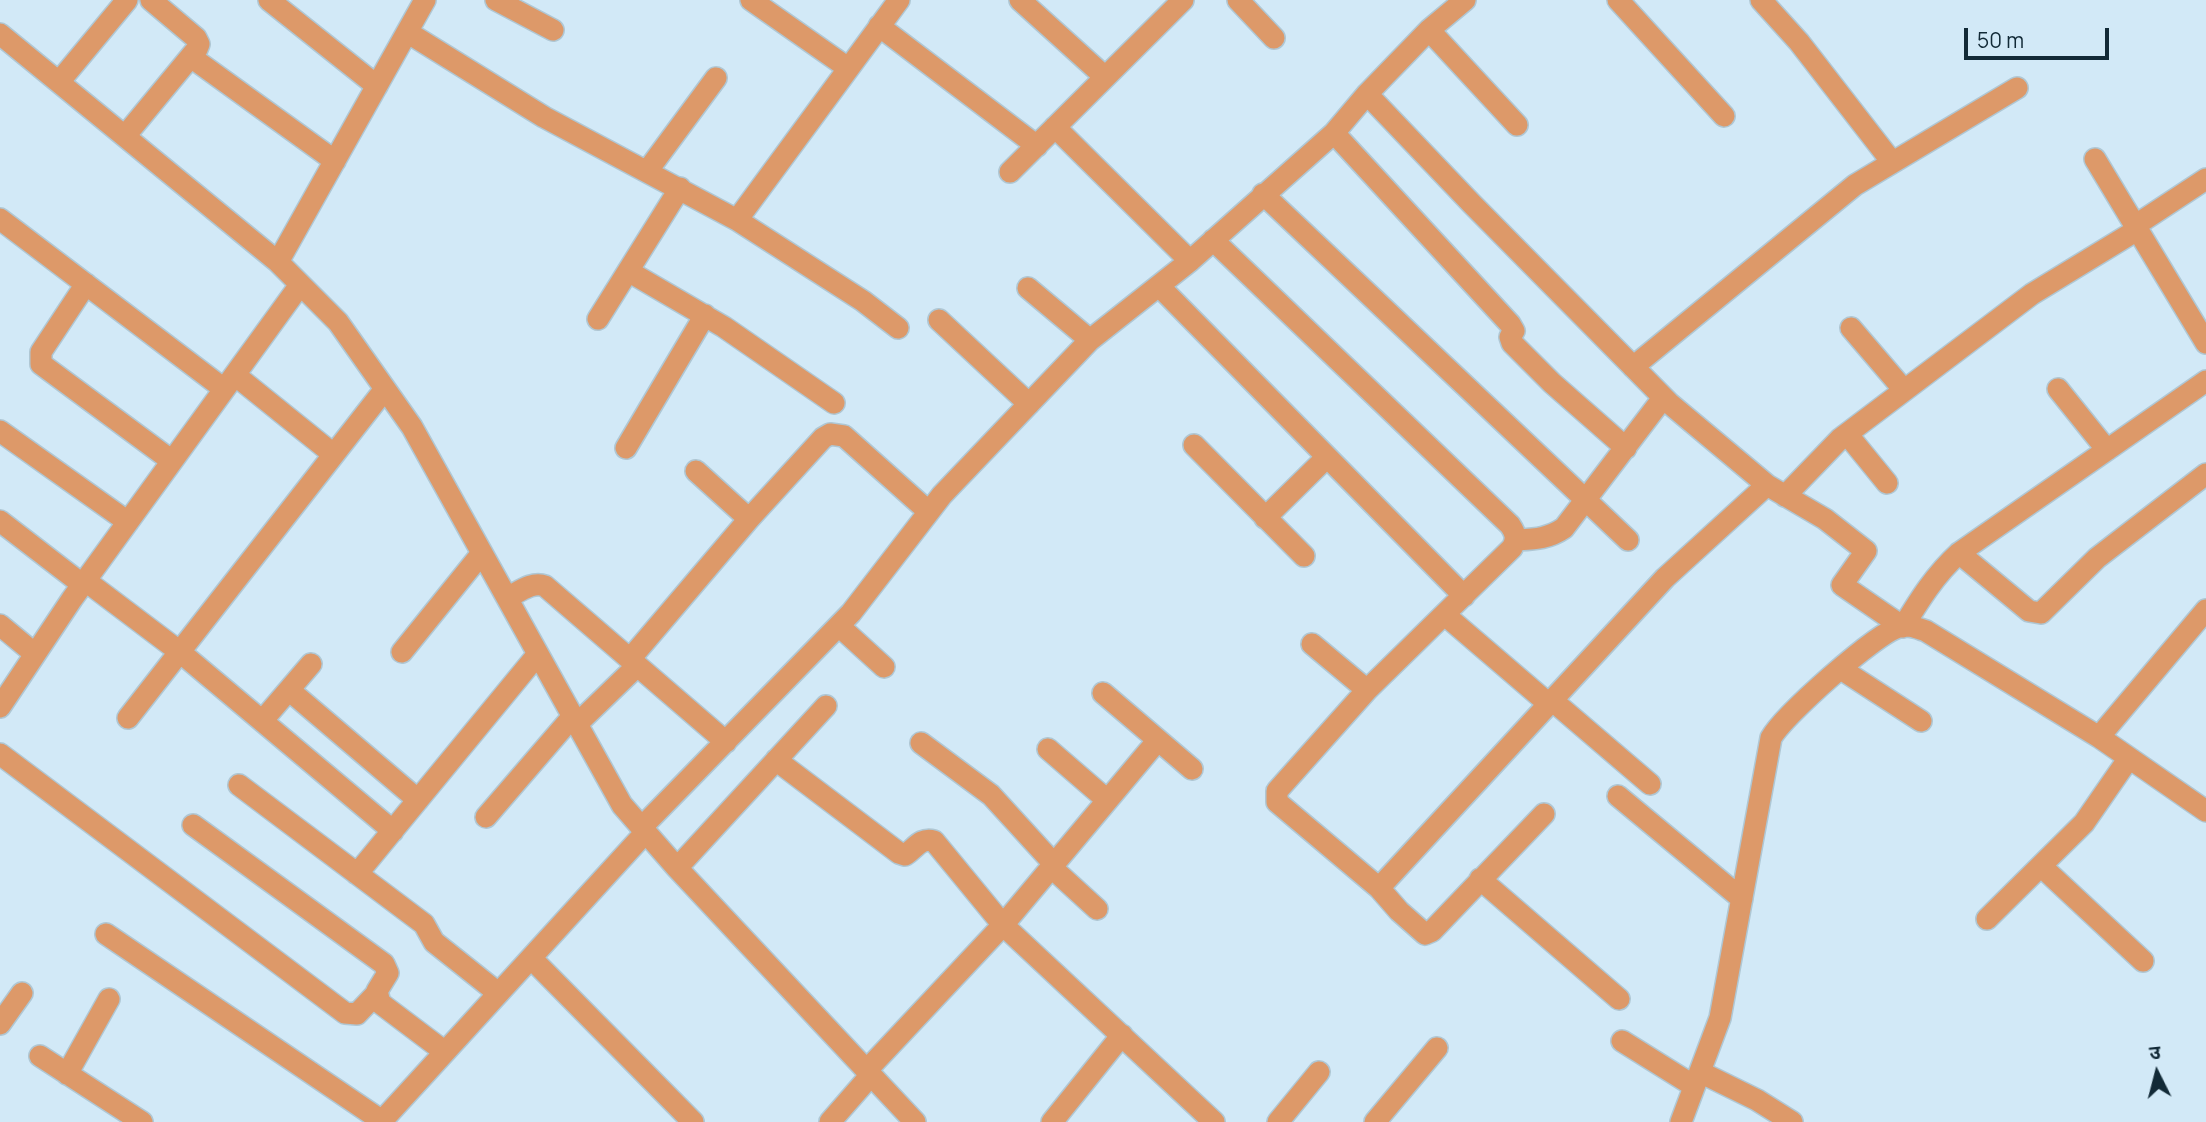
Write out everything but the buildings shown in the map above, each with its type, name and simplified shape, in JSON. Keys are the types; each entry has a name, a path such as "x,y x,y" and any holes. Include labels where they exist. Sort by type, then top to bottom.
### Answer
{"street":[{"path":"59,82 127,0"},
{"path":"125,136 199,44 197,38 151,0"},
{"path":"269,0 377,86"},
{"path":"496,0 553,30"},
{"path":"751,0 848,68"},
{"path":"737,220 899,0"},
{"path":"1020,0 1105,77"},
{"path":"1010,172 1183,0"},
{"path":"1238,0 1274,38"},
{"path":"106,934 381,1121 531,958 643,830 851,613 942,495 1090,340 1190,261 1334,133 1367,94 1429,30 1465,0"},
{"path":"1618,0 1724,116"},
{"path":"1761,0 1799,42 1892,162"},
{"path":"278,262 407,32 416,4"},
{"path":"879,26 1037,146"},
{"path":"1429,30 1517,125"},
{"path":"407,32 544,117 648,170 737,220 863,301 898,328"},
{"path":"0,34 278,262 338,322 412,427 622,804 677,868 915,1122"},
{"path":"191,57 335,161"},
{"path":"648,170 716,78"},
{"path":"1633,367 1831,203 1892,162 2017,88"},
{"path":"1367,94 1663,398 1776,490 1825,519 1866,551 1842,585 1903,627"},
{"path":"1055,127 1190,261"},
{"path":"1334,133 1510,324 1514,331 1510,337 1512,343 1552,383 1626,448"},
{"path":"2095,159 2206,343"},
{"path":"1379,888 1665,578 1847,434 2032,293 2206,179"},
{"path":"598,319 680,188"},
{"path":"1263,194 1628,540"},
{"path":"0,219 86,284 333,454"},
{"path":"1213,240 1510,525 1516,540 1512,548 1367,690 1277,791 1277,802 1379,888 1399,911 1425,934 1428,934 1544,814"},
{"path":"628,271 705,316 834,403"},
{"path":"86,284 41,352 41,363 172,461"},
{"path":"0,707 84,583 300,285"},
{"path":"1159,286 1464,596"},
{"path":"1028,288 1090,340"},
{"path":"626,448 705,316"},
{"path":"939,320 1030,404"},
{"path":"1851,328 1904,390"},
{"path":"1903,627 1928,586 1941,569 1959,553 2206,381"},
{"path":"128,718 385,389"},
{"path":"2058,389 2107,450"},
{"path":"1516,540 1553,536 1564,528 1663,398"},
{"path":"0,431 128,522"},
{"path":"486,817 575,720 634,662 749,519 823,438 836,434 844,436 929,512"},
{"path":"1847,434 1887,482"},
{"path":"1194,445 1304,556"},
{"path":"1265,518 1327,457"},
{"path":"696,471 749,519"},
{"path":"1959,553 2029,611 2041,613 2097,558 2206,474"},
{"path":"0,522 180,652 393,831"},
{"path":"402,652 482,553"},
{"path":"507,598 531,585 539,583 545,586 726,742"},
{"path":"2099,737 2206,610"},
{"path":"1445,615 1650,784"},
{"path":"0,625 35,654"},
{"path":"839,626 884,667"},
{"path":"1681,1122 1720,1018 1772,738 1777,726 1842,669 1898,627 1910,626 1926,631 2099,737 2206,811"},
{"path":"1312,644 1367,690"},
{"path":"357,874 538,654"},
{"path":"263,720 311,664"},
{"path":"1842,669 1921,721"},
{"path":"289,690 418,800"},
{"path":"1103,693 1192,769"},
{"path":"677,868 826,706"},
{"path":"830,1122 869,1073 1003,925 1158,740"},
{"path":"921,743 990,795 1097,909"},
{"path":"1048,749 1107,800"},
{"path":"0,754 345,1013 356,1014 377,993 388,973 384,964 193,825"},
{"path":"1987,919 2084,823 2129,758"},
{"path":"776,760 900,853 905,855 920,842 928,839 934,841 1003,925 1214,1122"},
{"path":"239,785 424,924 434,942 498,993"},
{"path":"1618,796 1742,900"},
{"path":"2041,866 2143,961"},
{"path":"1480,879 1619,999"},
{"path":"531,958 693,1122"},
{"path":"0,1024 22,993"},
{"path":"377,993 380,1003 445,1052"},
{"path":"67,1073 109,999"},
{"path":"1052,1122 1122,1035"},
{"path":"1622,1041 1697,1079 1757,1100 1792,1122"},
{"path":"1375,1122 1437,1048"},
{"path":"40,1056 142,1122"},
{"path":"1278,1122 1319,1072"}]}
